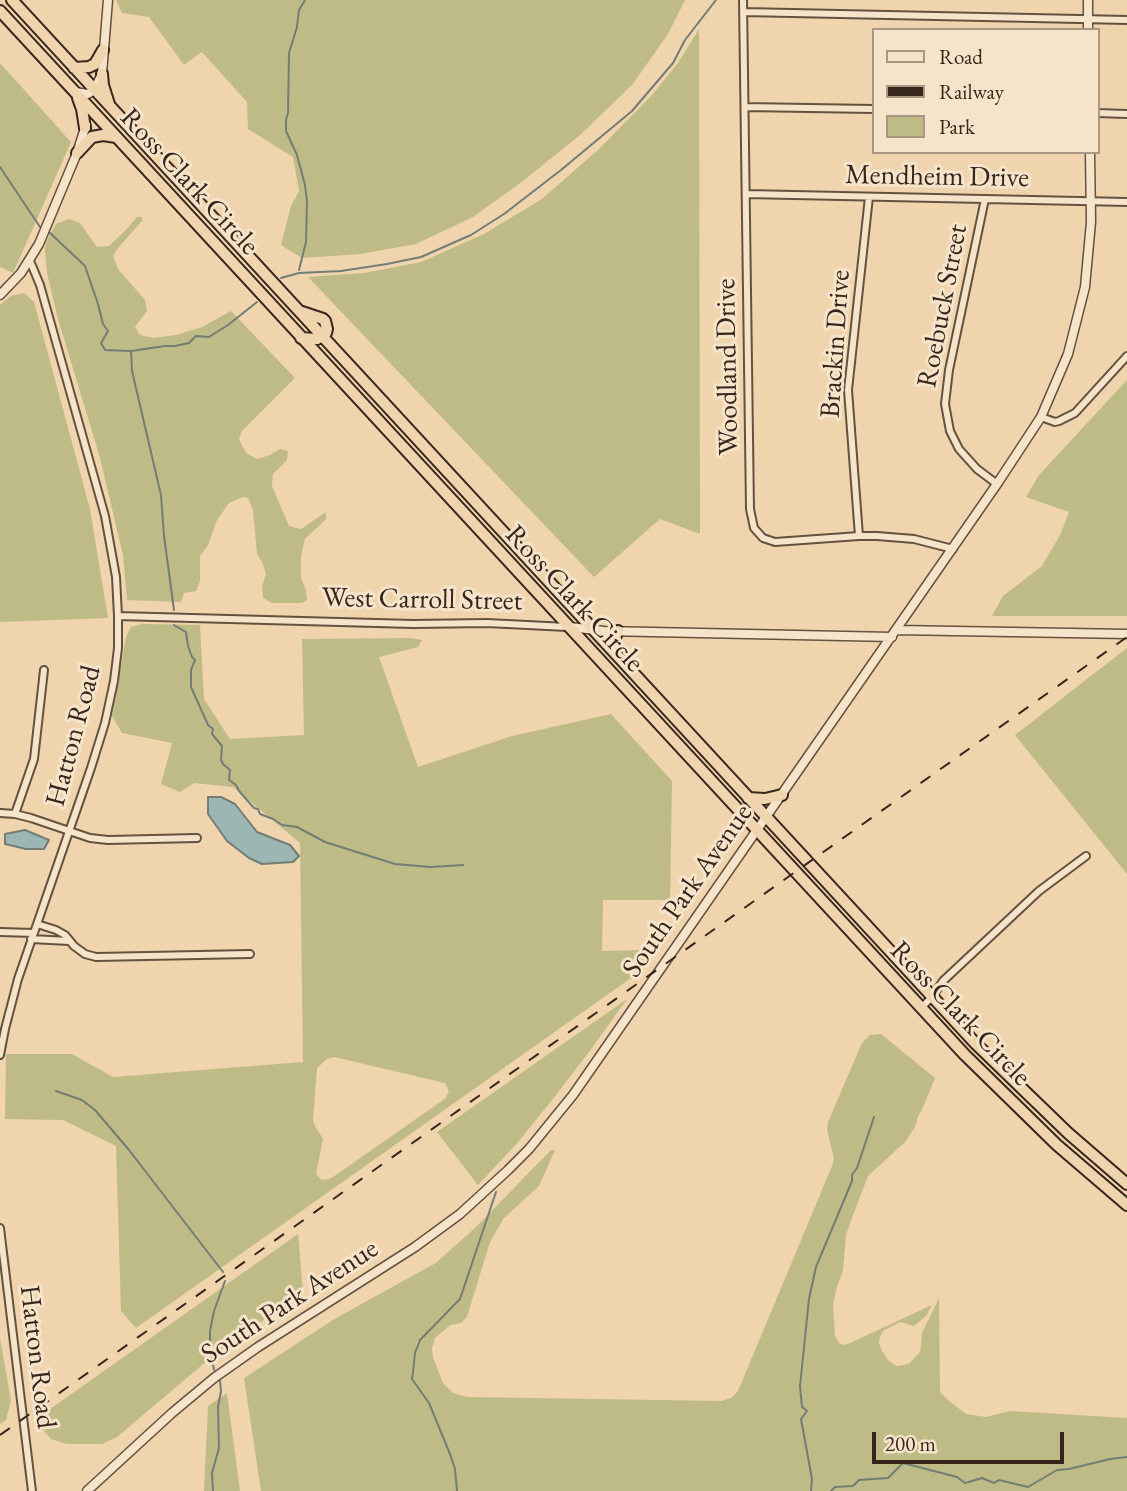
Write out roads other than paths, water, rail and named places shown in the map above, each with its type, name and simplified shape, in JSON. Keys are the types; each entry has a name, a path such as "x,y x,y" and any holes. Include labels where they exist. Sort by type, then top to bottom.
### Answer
{"highway":[{"name":"Ross Clark Circle","path":"12,0 932,997 1009,1077 1127,1184"},
{"name":"Ross Clark Circle","path":"0,11 998,1089 1057,1145 1127,1205"},
{"path":"74,68 94,64 103,50"},
{"path":"103,74 103,85 110,107"},
{"path":"75,92 82,109 85,128"},
{"path":"77,153 92,137 116,136"},
{"path":"301,338 317,339 323,336"},
{"path":"388,431 399,419"},
{"path":"612,650 612,643 618,631"},
{"path":"635,699 648,688"},
{"path":"703,772 715,761"},
{"path":"748,798 765,799 782,795"},
{"path":"998,1089 1009,1077"},
{"path":"1057,1145 1068,1133"}],"street":[{"path":"75,92 88,94 94,90 103,74 108,0"},
{"name":"Woodland Drive","path":"744,0 752,522 763,538 775,542 859,536 900,537 953,548"},
{"path":"1088,0 1088,28"},
{"path":"744,12 1127,20"},
{"path":"0,296 30,261 77,153 92,110 110,107"},
{"path":"745,107 872,109"},
{"path":"1099,113 1127,114"},
{"name":"South Park Avenue","path":"87,1491 172,1413 215,1378 275,1336 425,1240 460,1214 509,1170 573,1095 1041,417 1068,354 1080,309 1089,256 1090,154"},
{"name":"Mendheim Drive","path":"746,194 1127,202"},
{"name":"Brackin Drive","path":"859,536 848,390 869,197"},
{"name":"Roebuck Street","path":"985,200 949,370 945,404 948,422 959,449 977,469 997,484"},
{"name":"Hatton Road","path":"0,1055 11,1004 32,936 98,747 111,698 118,616 114,558 105,516 40,285 30,261"},
{"path":"1041,417 1059,421 1075,413 1127,356"},
{"name":"West Carroll Street","path":"118,616 413,624 487,623 618,631 1127,634"},
{"path":"15,814 34,758 44,670"},
{"path":"0,813 31,818 90,838 197,838"},
{"path":"921,1007 943,981 1039,891 1086,856"},
{"path":"37,924 65,935 85,954 96,957 250,954"},
{"path":"0,932 69,941"},
{"name":"Hatton Road","path":"0,1228 32,1491"}],"water":[{"path":"208,797 221,797 235,804 257,832 290,845 299,856 293,862 262,864 249,858 227,841 208,814"},
{"path":"25,830 49,840 44,849 26,849 5,844 5,834"}],"waterway":[{"path":"299,270 306,242 307,202 297,155 286,131 286,120 289,53 299,10 305,0"},
{"path":"281,278 299,273 341,271 421,257 471,235 504,214 632,111 673,63 685,40 716,0"},
{"path":"0,167 40,227"},
{"path":"49,232 85,266 103,324 108,331 101,343 105,350 131,351 175,346 189,343 196,336 209,337 257,302"},
{"path":"131,351 132,371 161,495 174,610"},
{"path":"174,625 186,632 188,646 195,660 191,670 191,687 208,725 213,729 212,734 222,746 221,760 230,770 229,780 260,814 282,825 297,827 325,842 395,864 431,867 463,865"},
{"path":"56,1091 82,1100 95,1110 223,1272"},
{"path":"811,1491 812,1479 801,1419 807,1411 802,1407 800,1386 809,1299 816,1267 852,1181 874,1117"},
{"path":"457,1491 455,1469 450,1454 429,1403 412,1379 415,1353 420,1340 460,1299 496,1192"},
{"path":"214,1370 210,1331 225,1281"},
{"path":"213,1491 212,1473 219,1448 220,1381"},
{"path":"831,1491 835,1487 853,1486 859,1480 888,1478 903,1463 957,1477 965,1483 982,1478 994,1483 999,1480 1028,1487 1057,1470 1127,1457"}],"railway":[{"path":"0,1435 1127,637"}]}
